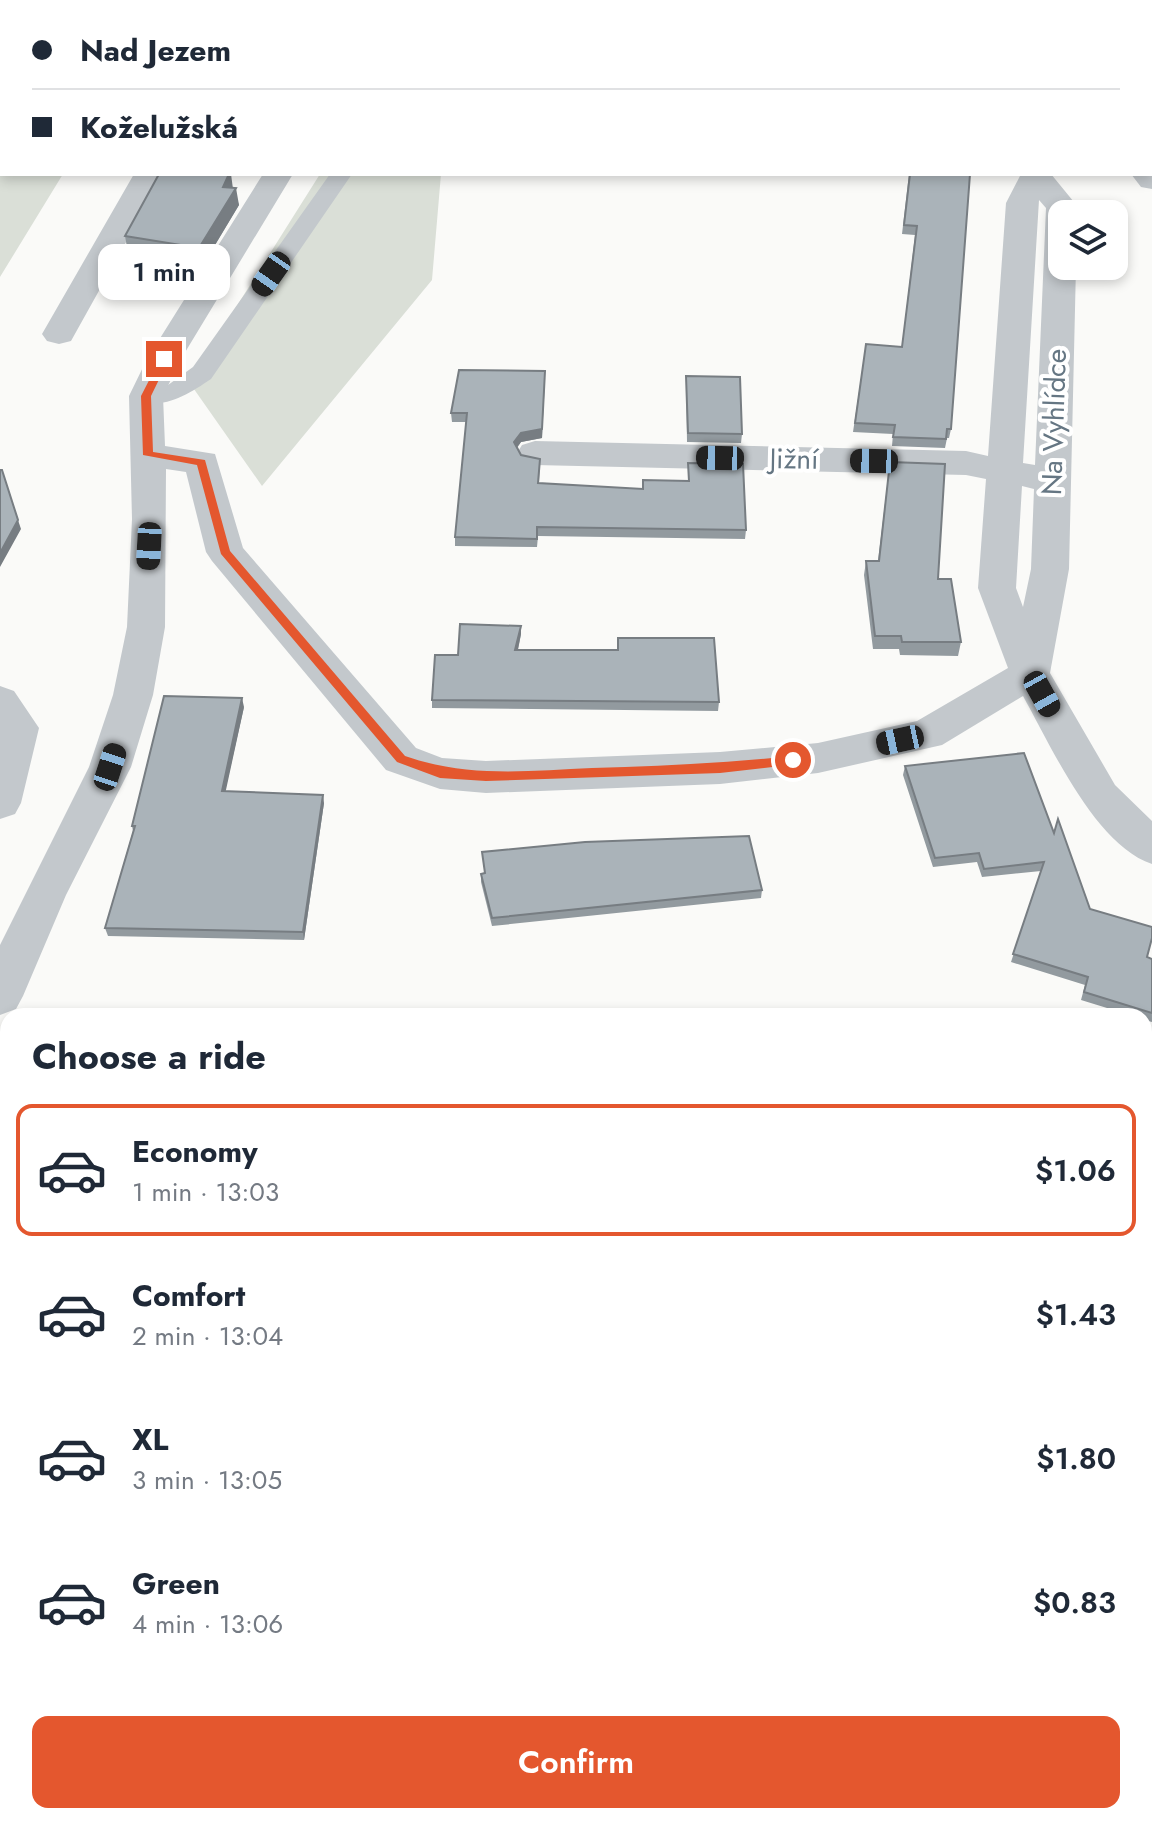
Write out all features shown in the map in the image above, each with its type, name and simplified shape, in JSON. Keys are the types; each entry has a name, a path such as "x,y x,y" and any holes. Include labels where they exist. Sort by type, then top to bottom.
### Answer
{"street":[{"path":"59,334 148,176"},
{"path":"0,996 44,895 110,767 133,695 146,627 146,396 277,176"},
{"name":"Na Vyhlídce","path":"1030,673 1050,569 1062,207 1036,176 1022,203 997,588 1030,673 1100,796 1152,847"},
{"name":"Jižní","path":"535,453 966,463 1051,480"},
{"path":"148,455 202,462 225,552 401,759 440,773 486,777 720,768 818,758 928,734 1030,673"},
{"path":"0,701 19,728 0,803"}],"lane":[{"path":"146,396 175,392 202,373 340,176"}],"shaded area":[{"path":"0,176 62,176 0,277"},
{"path":"319,176 441,176 432,280 262,486 189,382"}],"building":[{"path":"158,176 228,176 223,187 236,188 199,248 125,236"},
{"path":"910,176 970,176 951,429 947,429 946,439 893,437 895,425 855,423 866,344 902,347 917,226 904,225"},
{"path":"459,370 545,371 542,429 521,433 514,442 521,455 540,459 538,483 643,489 643,480 689,481 688,463 743,464 746,530 537,527 537,539 455,537 467,413 451,413"},
{"path":"686,376 740,377 742,434 688,433"},
{"path":"890,462 945,464 938,579 951,579 961,642 902,642 901,636 875,636 866,561 879,561"},
{"path":"0,470 18,520 0,553"},
{"path":"460,624 521,626 515,650 618,650 618,638 714,638 719,702 432,700 435,655 458,655"},
{"path":"164,696 242,698 222,791 323,795 303,932 105,928 135,826 132,826"},
{"path":"1024,753 1054,833 1058,819 1090,909 1152,927 1147,957 1152,959 1152,1008 1136,1008 1084,992 1088,977 1013,954 1044,862 984,869 979,853 935,858 905,766"},
{"path":"749,836 762,890 492,918 481,874 485,873 482,852 585,842"}],"route":[{"path":"164,359 146,396 148,455 202,462 225,552 401,759 440,773 486,777 720,768 793,760"}]}
